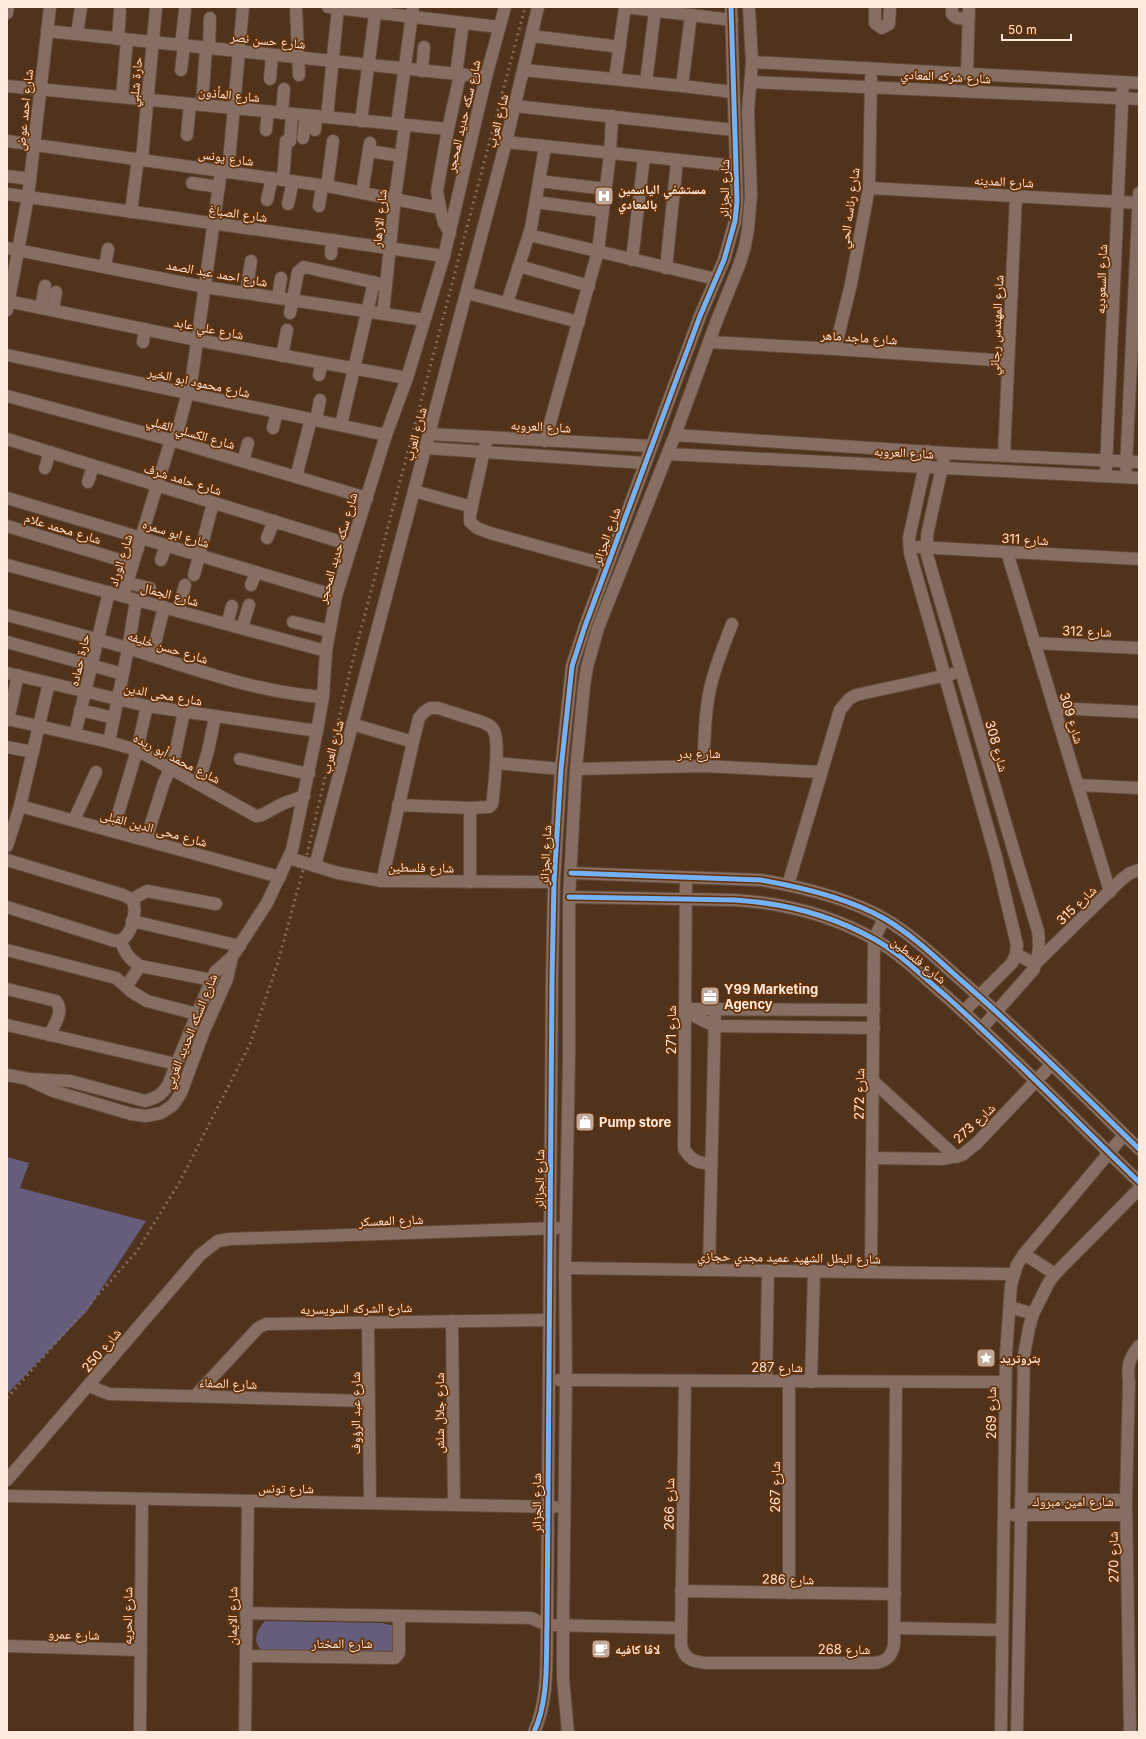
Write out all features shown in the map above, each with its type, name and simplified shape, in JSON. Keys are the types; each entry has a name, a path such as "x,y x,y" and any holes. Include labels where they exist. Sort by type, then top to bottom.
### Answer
{"street":[{"path":"7,13 8,7"},
{"name":"شارع احمد عوض","path":"8,304 28,197 50,7"},
{"path":"77,7 77,34"},
{"name":"حارة شلبي","path":"131,212 148,100 156,7"},
{"name":"شارع الوراد","path":"123,596 157,485 189,394 219,187 224,171 234,108 243,7"},
{"path":"296,7 299,75"},
{"path":"315,130 316,116 332,61 334,7 412,12 463,23 499,28"},
{"name":"شارع سكه حديد المحجر","path":"280,877 290,858 317,731 323,697 326,651 336,596 386,435 407,378 444,256 486,77 505,7"},
{"name":"شارع العرب","path":"315,866 506,142 538,7"},
{"path":"615,79 625,7 732,20"},
{"name":"شارع الجزائر","path":"534,1732 537,1725 546,1680 549,1229 554,882 561,768 572,666 651,446 730,241 735,221 737,201 731,7"},
{"name":"شارع الجزائر","path":"568,1732 563,1679 563,1625 566,1380 565,1268 568,1179 570,897 576,769 584,686 598,628 668,454 717,320 742,257 750,212 751,195 748,111 752,62 749,7"},
{"path":"875,7 875,23 882,28 889,24 890,7"},
{"path":"952,7 952,14 957,18 963,19 969,11"},
{"path":"181,70 185,10"},
{"path":"361,121 376,10"},
{"path":"120,11 122,39 122,97"},
{"path":"646,82 655,11"},
{"path":"967,74 969,11"},
{"name":"شارع الازهار","path":"383,314 380,284 390,248 401,156 401,125 405,69 412,12"},
{"path":"682,86 691,15"},
{"path":"187,135 196,105 207,48 210,18"},
{"name":"شارع سكه حديد المحجر","path":"450,233 444,223 437,191 458,74 463,23"},
{"name":"شارع حسن نصر","path":"47,31 486,77"},
{"path":"532,36 620,47"},
{"path":"422,71 424,47"},
{"path":"270,79 272,55"},
{"name":"شارع شركه المعادي","path":"752,62 1139,83"},
{"name":"شارع رئاسه الحي","path":"835,349 851,284 869,188 872,69"},
{"path":"524,70 733,92"},
{"name":"شارع شركه المعادي","path":"751,82 871,86 1139,99"},
{"name":"شارع السعوديه","path":"1106,476 1123,82"},
{"name":"شارع المأذون","path":"7,86 448,129"},
{"path":"284,89 290,140 286,141 282,180 288,204"},
{"path":"515,106 734,130"},
{"path":"266,130 268,112"},
{"path":"303,138 316,116"},
{"path":"545,440 598,252 610,154 612,116"},
{"name":"شارع يونس","path":"7,141 325,186 395,198 440,208"},
{"path":"319,206 325,186 333,141"},
{"path":"506,142 736,166"},
{"path":"362,193 370,147 401,156"},
{"path":"507,303 529,235 545,147"},
{"path":"632,260 644,157"},
{"path":"666,268 677,161"},
{"path":"7,176 30,179"},
{"path":"267,200 282,180"},
{"path":"539,181 606,189"},
{"path":"192,183 219,187"},
{"name":"شارع المدينه","path":"869,188 1138,203"},
{"path":"1126,478 1135,365 1139,193"},
{"name":"شارع الصباغ","path":"7,194 444,256"},
{"name":"شارع المهندس رجائي","path":"1004,455 1016,196"},
{"path":"536,202 603,211"},
{"path":"529,235 716,279"},
{"path":"331,254 332,240"},
{"name":"شارع احمد عبد الصمد","path":"7,248 105,267 147,269 205,287 293,300 309,307 368,312 424,320"},
{"path":"105,267 108,249"},
{"path":"246,293 251,261"},
{"path":"519,266 589,286"},
{"path":"290,313 298,272 304,267 380,284 368,312 341,425"},
{"path":"278,298 281,278"},
{"path":"41,308 51,289 53,310"},
{"path":"466,293 579,322"},
{"path":"707,299 716,298 725,300"},
{"name":"شارع علي عابد","path":"8,304 53,310 286,360 322,363 407,378"},
{"path":"700,316 707,320 717,320"},
{"path":"143,342 145,330"},
{"path":"286,360 287,330"},
{"name":"شارع ماجد ماهر","path":"709,342 1008,361"},
{"name":"شارع محمود ابو الخير","path":"7,355 386,435"},
{"path":"319,376 322,363"},
{"path":"1111,364 1135,365"},
{"name":"شارع الكسلي القبلي","path":"7,396 173,441 241,465 296,477 367,498"},
{"path":"296,477 320,400"},
{"path":"273,428 277,412"},
{"name":"شارع العروبه","path":"429,434 651,446"},
{"name":"شارع العروبه","path":"675,435 945,453 1139,462"},
{"path":"487,437 470,522 476,528 607,566"},
{"name":"شارع حامد شرف","path":"7,439 214,503 231,512 274,521 351,545"},
{"path":"241,465 248,443"},
{"path":"426,448 645,463"},
{"path":"928,451 909,538 909,546 996,857 1016,936 1016,954 1006,970 963,1012"},
{"path":"45,468 50,452"},
{"name":"شارع 308","path":"945,453 927,535 926,548 960,671 1038,931 1040,944 1039,957 1026,979 981,1029"},
{"name":"شارع العروبه","path":"668,454 1139,478"},
{"path":"88,482 93,466"},
{"path":"414,491 472,507"},
{"name":"شارع ابو سمره","path":"7,498 336,596"},
{"path":"194,575 214,503"},
{"path":"267,538 274,521"},
{"name":"شارع محمد علام","path":"7,526 133,564"},
{"path":"161,560 166,545"},
{"name":"شارع 311","path":"909,546 1139,559"},
{"name":"شارع 309","path":"1006,552 1110,892"},
{"name":"شارع الجمال","path":"7,565 326,651"},
{"path":"251,585 256,572"},
{"path":"127,583 150,588"},
{"path":"178,611 185,585"},
{"name":"حارة حماده","path":"75,734 109,592"},
{"path":"109,742 128,649 136,600"},
{"path":"242,628 249,605"},
{"path":"227,624 232,606"},
{"path":"152,656 164,607"},
{"name":"شارع حسن خليفه","path":"7,615 98,640 250,686 292,694 323,697"},
{"path":"293,622 329,631"},
{"path":"703,766 706,710 709,690 732,624"},
{"path":"7,642 123,674"},
{"name":"شارع 312","path":"1034,643 1139,648"},
{"path":"788,885 840,710 849,699 856,695 945,676 960,671"},
{"path":"7,720 13,674"},
{"name":"شارع محى الدين","path":"13,674 85,693 147,706 317,731"},
{"path":"7,846 20,806 49,683"},
{"path":"113,831 137,750 147,706"},
{"path":"382,881 398,805 412,742 419,718 430,708 438,708 489,724 494,729 496,737 496,763 492,804 485,808 398,805"},
{"path":"1054,708 1139,712"},
{"path":"80,710 114,718"},
{"path":"146,840 164,782 174,758 184,712"},
{"path":"198,784 208,750 215,717"},
{"name":"شارع محمد أبو ريده","path":"7,720 75,734 137,750 170,770 256,816 262,815 282,804 304,796"},
{"path":"958,724 975,720"},
{"path":"352,724 412,742"},
{"path":"7,747 33,752"},
{"path":"240,759 308,774"},
{"path":"496,763 561,768"},
{"name":"شارع بدر","path":"576,769 703,766 821,772"},
{"path":"74,820 96,772"},
{"path":"976,787 993,782"},
{"path":"1078,785 1139,788"},
{"name":"شارع محى الدين القبلى","path":"20,806 280,877"},
{"path":"470,808 470,882"},
{"path":"996,857 1014,852"},
{"name":"شارع فلسطين","path":"290,858 315,866 382,881 554,882"},
{"path":"7,860 123,895 133,902 135,908 129,932 122,940 115,941 7,908"},
{"name":"شارع 315","path":"1035,964 1130,873 1139,870"},
{"name":"شارع فلسطين","path":"571,873 761,880 788,885 832,898 860,908 884,919 917,942 997,1011 1139,1149"},
{"name":"شارع السكه الحديد الغربي","path":"7,1075 29,1079 70,1082 145,1101 155,1099 163,1093 168,1085 215,972 232,957 240,946 267,903 280,877"},
{"name":"شارع 271","path":"686,878 684,1149 688,1156 695,1161 711,1163"},
{"path":"133,902 141,893 147,891 216,904"},
{"name":"شارع فلسطين","path":"570,897 758,901 782,905 826,917 854,928 874,939 902,959 963,1012 1139,1182"},
{"path":"826,917 832,898"},
{"name":"شارع 272","path":"871,1271 874,939 884,919"},
{"path":"132,921 240,946"},
{"path":"122,940 124,951 131,960 140,966 212,980"},
{"path":"7,950 116,978 139,997 147,1001 197,1014"},
{"path":"1016,954 1035,964"},
{"name":"شارع السكه الحديد الغربي","path":"29,1079 53,1092 131,1114 146,1116 160,1113 173,1105 181,1093 204,1031 227,979 232,957"},
{"path":"126,987 140,966"},
{"path":"7,989 56,1001 60,1006 60,1013 50,1035"},
{"path":"685,1009 874,1010"},
{"path":"685,1009 694,1016 714,1026 874,1028"},
{"path":"709,1270 715,1009"},
{"path":"7,1025 176,1064"},
{"name":"شارع 273","path":"872,1158 944,1159 962,1155 974,1146 1052,1064"},
{"path":"551,1079 568,1079"},
{"path":"873,1081 956,1157"},
{"name":"شارع 269","path":"1001,1732 1005,1382 1013,1274 1024,1254 1124,1135"},
{"path":"550,1180 568,1179"},
{"path":"1017,1732 1024,1356 1028,1328 1049,1282 1055,1274 1139,1188"},
{"name":"شارع المعسكر","path":"218,1242 230,1239 566,1228"},
{"name":"شارع 250","path":"7,1480 200,1255 218,1242"},
{"path":"1024,1254 1055,1274"},
{"name":"شارع البطل الشهيد عميد مجدي حجازي","path":"565,1268 1013,1274"},
{"path":"766,1381 768,1270"},
{"path":"811,1382 814,1271"},
{"path":"1010,1307 1034,1314"},
{"name":"شارع الشركه السويسريه","path":"195,1396 258,1328 266,1324 549,1320"},
{"name":"شارع جلال شلش","path":"452,1321 454,1505"},
{"name":"شارع عبد الرؤوف","path":"368,1322 370,1504"},
{"name":"شارع 270","path":"1130,1732 1134,1666 1126,1515 1128,1368 1130,1357 1139,1346"},
{"path":"1129,1382 1139,1372"},
{"name":"شارع 287","path":"548,1380 1005,1382"},
{"name":"شارع 266","path":"681,1628 685,1381"},
{"name":"شارع 267","path":"789,1381 789,1593"},
{"name":"شارع الصفاء","path":"91,1382 94,1388 109,1394 369,1401"},
{"name":"شارع 268","path":"681,1628 682,1652 693,1661 707,1663 874,1663 886,1660 890,1656 894,1645 895,1628 896,1382"},
{"name":"شارع تونس","path":"7,1496 142,1500 564,1507"},
{"name":"شارع امين مبروك","path":"1021,1499 1126,1500"},
{"name":"شارع الحريه","path":"140,1732 142,1500"},
{"name":"شارع الايمان","path":"245,1732 248,1501"},
{"name":"شارع امين مبروك","path":"1004,1515 1126,1515"},
{"name":"شارع 286","path":"681,1591 895,1594"},
{"path":"246,1613 531,1618 547,1625 681,1628"},
{"name":"شارع المختار","path":"246,1656 395,1658 398,1653 399,1616"},
{"path":"895,1628 1002,1630"},
{"name":"شارع عمرو","path":"7,1646 141,1650"}],"shaded area":[{"path":"7,1157 29,1163 20,1188 146,1221 87,1311 7,1394"},
{"path":"265,1621 382,1623 395,1626 395,1653 262,1651 257,1644 256,1636 259,1628"}],"railway":[{"path":"7,1398 137,1251 179,1183 250,1044 278,962 305,863 350,671 525,7"}],"cycle path":[{"path":"534,1732 542,1707 546,1679 554,882 561,769 572,666 585,626 700,316 724,260 735,221 737,201 731,7"},
{"path":"571,873 761,880 824,894 871,912 885,919 906,933 986,1002 1139,1149"},
{"path":"569,897 735,900 771,904 789,907 824,917 858,931 884,945 912,966 972,1019 1139,1182"}],"place":[{"name":"مستشفي الياسمين بالمعادي","path":"604,196"},
{"name":"Y99 Marketing Agency","path":"710,996"},
{"name":"Pump store","path":"585,1122"},
{"name":"بتروتريد","path":"986,1358"},
{"name":"لاڤا كافيه","path":"601,1649"}]}
